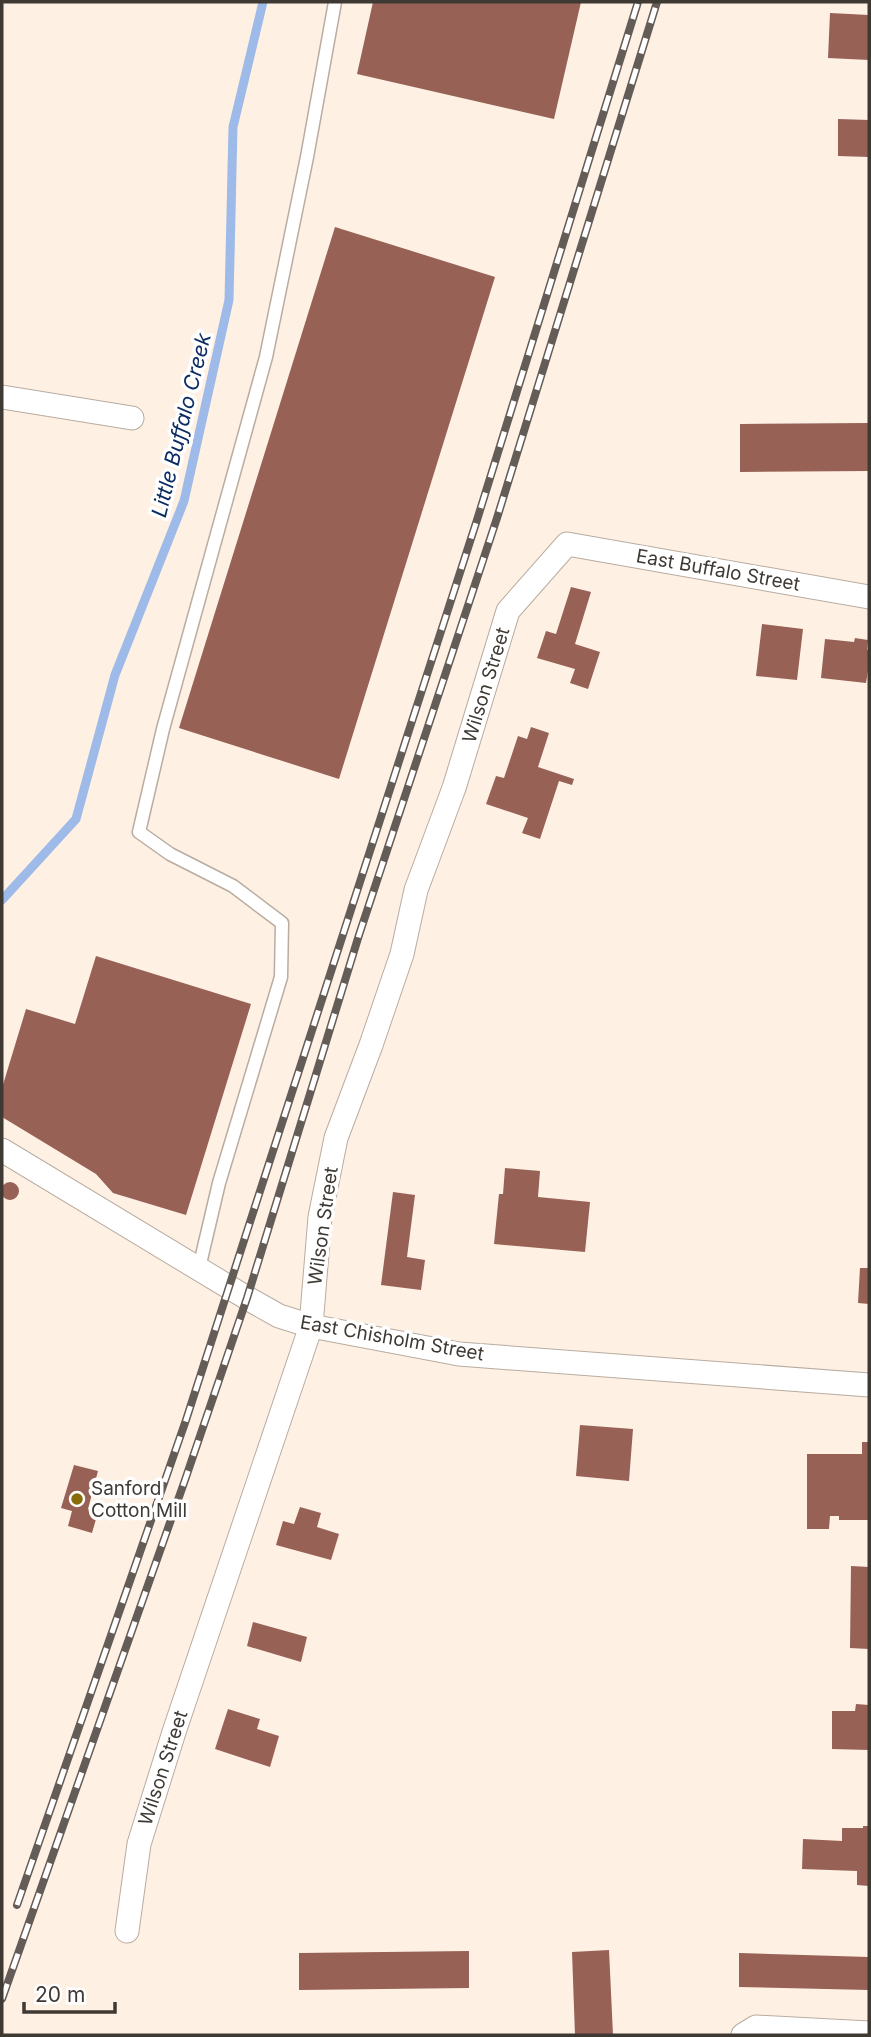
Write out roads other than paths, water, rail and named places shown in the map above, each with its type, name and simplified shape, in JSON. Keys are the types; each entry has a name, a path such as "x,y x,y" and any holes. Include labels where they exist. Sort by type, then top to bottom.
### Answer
{"street":[{"path":"2,397 132,418"},
{"name":"East Buffalo Street","path":"567,544 869,597"},
{"name":"Wilson Street","path":"127,1931 139,1844 311,1326 320,1217 336,1138 402,954 416,890 454,788 508,611 567,544"},
{"name":"East Chisholm Street","path":"2,1150 279,1316 311,1326 459,1354 869,1385"},
{"path":"743,2035 756,2027 869,2033"}],"lane":[{"path":"199,1269 219,1183 281,976 282,923 233,886 170,854 139,832 163,729 266,358 305,169 335,2"}],"waterway":[{"name":"Little Buffalo Creek","path":"2,900 76,819 115,675 184,501 229,300 233,127 263,2"}],"railway":[{"path":"17,1905 186,1420 477,520 638,2"},
{"path":"2,1999 247,1298 359,935 497,518 657,2"}],"place":[{"name":"Sanford Cotton Mill","path":"77,1499"}]}
